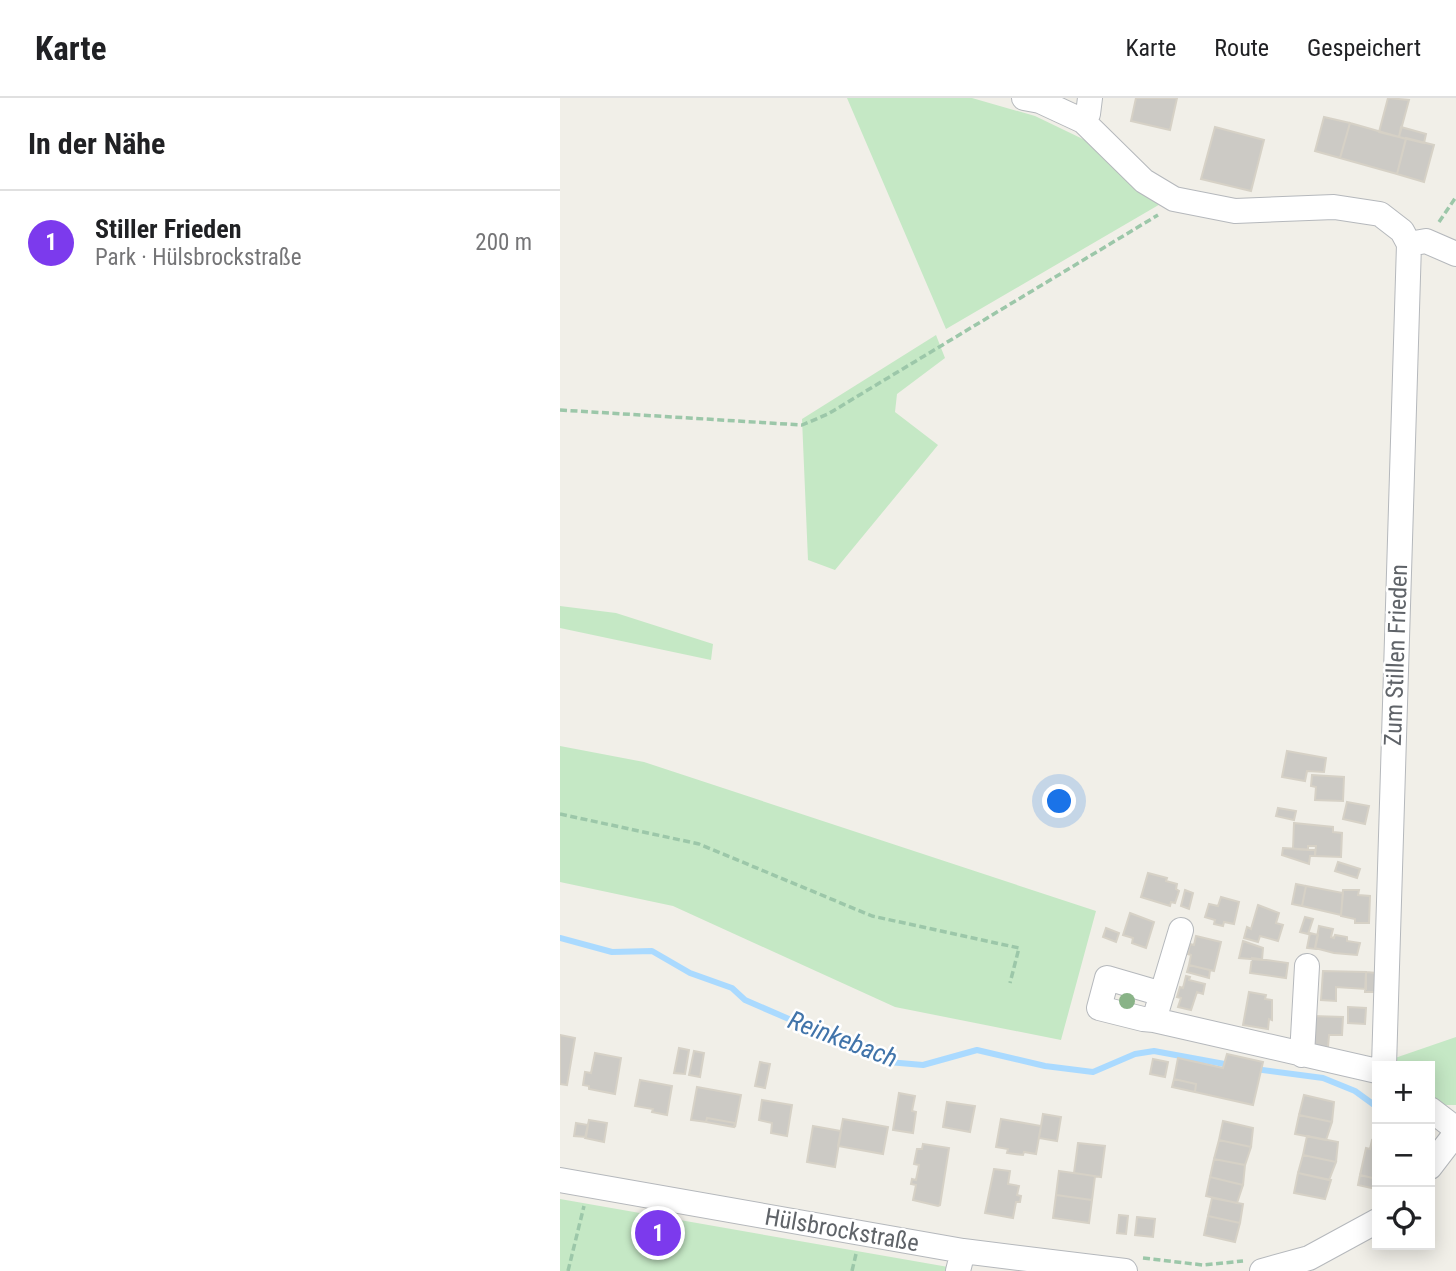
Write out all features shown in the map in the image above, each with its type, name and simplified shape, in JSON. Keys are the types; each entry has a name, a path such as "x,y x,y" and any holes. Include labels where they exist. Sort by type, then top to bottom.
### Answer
{"street":[{"path":"1024,98 1087,110 1144,181 1174,199 1235,211 1334,207 1380,214 1417,243 1456,254"},
{"name":"Zum Stillen Frieden","path":"1384,1061 1417,243"},
{"path":"1154,1020 1181,930"},
{"path":"1302,1055 1307,966"},
{"path":"1162,994 1107,978 1100,1007 1143,1019 1372,1069"},
{"path":"1435,1113 1456,1131 1435,1160"},
{"name":"Hülsbrockstraße","path":"560,1180 960,1261 1125,1271"},
{"path":"1262,1271 1312,1264 1372,1224"}],"path":[{"path":"1417,243 1456,197"},
{"path":"560,410 803,425 828,414 1169,208 1174,199"},
{"path":"560,814 699,844 872,916 1019,948 1010,983"},
{"path":"568,1271 586,1198"},
{"path":"852,1271 859,1245"}],"green space":[{"path":"847,98 972,98 1035,116 1089,142 1138,192 1162,203 946,329"},
{"path":"936,335 945,358 897,394 895,412 938,445 835,570 808,560 802,419"},
{"path":"560,606 616,613 713,644 711,660 560,628"},
{"path":"560,746 644,762 1096,911 1061,1040 895,1007 673,906 560,882"},
{"path":"1456,1037 1456,1105 1445,1105 1435,1098 1435,1061 1396,1061 1395,1058"},
{"path":"560,1199 954,1268 953,1271 560,1271"}],"building":[{"path":"1136,98 1177,98 1170,130 1131,121"},
{"path":"1388,98 1409,100 1399,137 1379,132"},
{"path":"1324,117 1350,123 1340,158 1315,151"},
{"path":"1350,123 1406,139 1397,174 1340,158"},
{"path":"1215,127 1264,140 1251,191 1201,179"},
{"path":"1401,127 1426,134 1424,143 1399,137"},
{"path":"1406,138 1434,145 1424,182 1397,174"},
{"path":"1287,751 1326,758 1324,772 1307,771 1305,781 1282,777"},
{"path":"1312,775 1344,777 1343,801 1315,800 1316,787 1311,786"},
{"path":"1347,802 1369,806 1365,824 1343,819"},
{"path":"1278,808 1296,811 1294,820 1276,816"},
{"path":"1294,823 1333,827 1333,832 1342,833 1341,857 1315,856 1316,846 1308,846 1308,850 1293,849"},
{"path":"1283,848 1315,850 1315,856 1310,856 1309,864 1282,855"},
{"path":"1338,862 1360,869 1357,878 1335,871"},
{"path":"1148,873 1177,884 1176,889 1179,891 1175,903 1171,902 1170,906 1141,897"},
{"path":"1296,884 1306,886 1302,906 1292,904"},
{"path":"1306,886 1343,893 1341,915 1302,906"},
{"path":"1185,890 1193,893 1189,909 1181,906"},
{"path":"1343,890 1359,890 1358,895 1370,896 1369,923 1355,923 1355,919 1341,916"},
{"path":"1221,897 1239,902 1234,924 1214,924 1215,920 1205,917 1209,904 1218,906"},
{"path":"1258,905 1279,913 1276,923 1283,925 1278,941 1260,936 1258,942 1244,938 1247,927 1251,929"},
{"path":"1130,913 1154,922 1146,948 1132,943 1133,938 1123,935"},
{"path":"1305,917 1313,919 1308,934 1300,932"},
{"path":"1319,926 1333,929 1331,937 1347,937 1347,941 1360,943 1357,955 1315,948"},
{"path":"1106,928 1119,933 1116,942 1103,937"},
{"path":"1310,933 1318,935 1315,949 1307,948"},
{"path":"1196,936 1221,942 1214,971 1189,965 1190,944 1194,945"},
{"path":"1243,941 1263,948 1262,960 1239,958"},
{"path":"1252,958 1288,963 1286,978 1250,973"},
{"path":"1189,965 1210,970 1209,978 1187,972"},
{"path":"1323,971 1366,972 1366,989 1336,987 1336,1001 1321,1000"},
{"path":"1366,972 1376,973 1375,992 1365,992"},
{"path":"1186,976 1190,977 1189,980 1205,984 1203,994 1197,992 1191,1010 1178,1007 1181,998 1177,997"},
{"path":"1249,992 1266,995 1265,999 1272,1000 1272,1020 1269,1019 1268,1029 1243,1025"},
{"path":"1348,1007 1366,1008 1365,1024 1348,1023"},
{"path":"1312,1016 1343,1017 1342,1035 1329,1035 1328,1047 1310,1046"},
{"path":"560,1035 575,1038 567,1085 560,1084"},
{"path":"679,1048 689,1050 685,1074 674,1073"},
{"path":"694,1051 704,1053 700,1077 689,1075"},
{"path":"595,1053 621,1058 615,1094 589,1089 589,1086 583,1085 585,1072 591,1073"},
{"path":"1227,1054 1263,1062 1253,1105 1195,1092 1196,1084 1174,1079 1178,1058 1223,1068"},
{"path":"1153,1059 1168,1062 1165,1077 1150,1074"},
{"path":"760,1062 770,1064 765,1088 755,1086"},
{"path":"1174,1079 1196,1084 1195,1092 1172,1087"},
{"path":"640,1080 672,1086 667,1115 635,1106"},
{"path":"697,1087 741,1095 735,1127 735,1123 707,1118 706,1122 691,1120"},
{"path":"899,1093 915,1096 912,1111 916,1112 913,1133 893,1130"},
{"path":"1304,1095 1334,1102 1332,1122 1299,1115"},
{"path":"762,1100 792,1105 787,1136 771,1133 772,1123 759,1120"},
{"path":"947,1102 975,1106 970,1132 943,1127"},
{"path":"1043,1114 1061,1117 1057,1141 1039,1138"},
{"path":"1299,1115 1332,1122 1326,1140 1295,1134"},
{"path":"707,1118 735,1123 734,1127 706,1122"},
{"path":"843,1119 888,1127 883,1154 838,1146"},
{"path":"1001,1119 1041,1126 1036,1154 1007,1153 1008,1149 996,1147"},
{"path":"589,1120 607,1123 604,1142 585,1138"},
{"path":"1223,1121 1253,1128 1251,1147 1219,1140"},
{"path":"576,1123 588,1125 586,1137 574,1136"},
{"path":"813,1126 841,1131 835,1167 807,1162"},
{"path":"1307,1136 1338,1142 1336,1162 1303,1155"},
{"path":"1219,1140 1251,1147 1245,1165 1214,1159"},
{"path":"1372,1140 1372,1178 1360,1175 1366,1148 1370,1149"},
{"path":"1078,1143 1105,1146 1101,1177 1074,1173"},
{"path":"923,1144 949,1148 938,1206 913,1200 916,1185 911,1184 912,1179 916,1180 919,1165 914,1164 917,1149 922,1149"},
{"path":"1303,1155 1336,1162 1329,1180 1298,1173"},
{"path":"1214,1159 1245,1165 1243,1185 1210,1177"},
{"path":"994,1169 1010,1171 1008,1184 1019,1186 1017,1195 1021,1196 1020,1202 1016,1202 1013,1218 985,1213"},
{"path":"1059,1171 1095,1176 1092,1200 1056,1195"},
{"path":"1298,1173 1331,1180 1325,1199 1294,1193"},
{"path":"1360,1175 1372,1178 1372,1188 1358,1185"},
{"path":"1210,1177 1243,1185 1237,1203 1206,1196"},
{"path":"1056,1195 1092,1200 1089,1223 1053,1218"},
{"path":"1212,1198 1243,1204 1240,1223 1208,1216"},
{"path":"1119,1215 1128,1216 1126,1234 1117,1233"},
{"path":"1208,1216 1240,1223 1235,1242 1204,1235"},
{"path":"1137,1217 1155,1219 1153,1237 1135,1235"}],"waterway":[{"name":"Reinkebach","path":"560,938 612,952 652,951 690,973 732,988 745,1000 888,1062 923,1065 977,1050 1045,1066 1093,1072 1135,1054 1154,1051 1230,1065"},
{"name":"Reinkebach","path":"1255,1069 1323,1078 1355,1091 1372,1103"}],"place":[{"name":"Stiller Frieden","path":"658,1233"}]}
